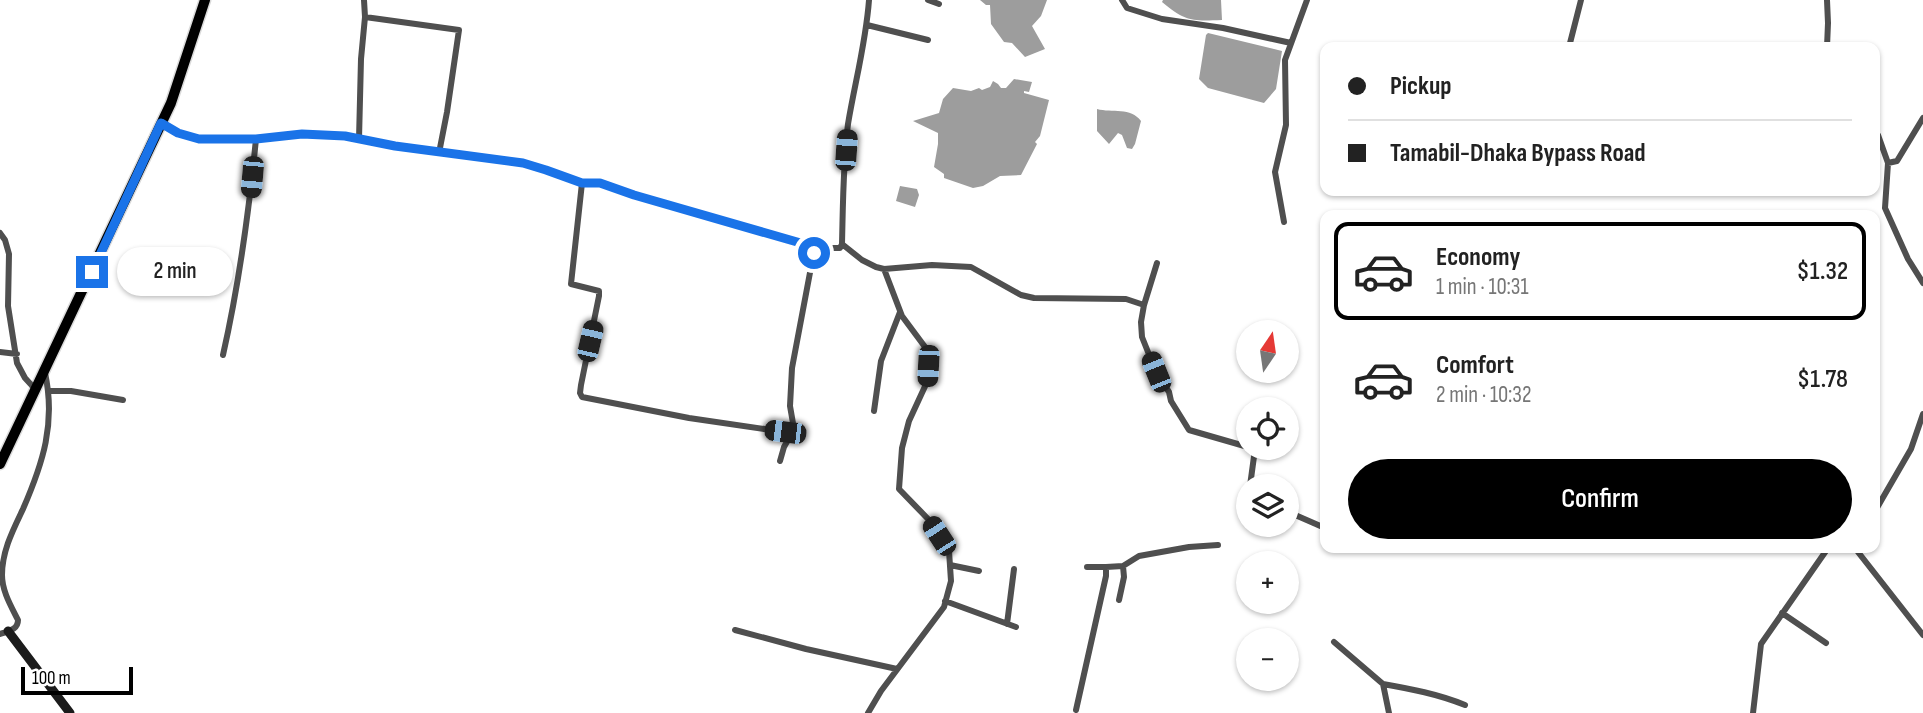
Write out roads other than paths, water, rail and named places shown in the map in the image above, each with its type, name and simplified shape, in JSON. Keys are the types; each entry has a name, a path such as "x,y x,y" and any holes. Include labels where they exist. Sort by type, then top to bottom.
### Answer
{"highway":[{"path":"0,464 171,103 205,0"}],"street":[{"path":"359,139 364,0"},
{"path":"161,123 178,133 199,139 256,139 302,134 345,136 439,153 523,163 582,183 600,183 818,248 840,248 848,126 867,25 869,0"},
{"path":"929,0 939,4"},
{"path":"1122,0 1127,8 1162,19 1223,28 1291,43"},
{"path":"1284,222 1275,172 1286,125 1285,60 1307,0"},
{"path":"1570,42 1581,0"},
{"path":"1827,0 1827,42"},
{"path":"365,17 459,30 439,153"},
{"path":"867,25 929,40"},
{"path":"1888,163 1897,161 1923,118"},
{"path":"223,355 234,307 251,197 256,139"},
{"path":"1880,141 1888,163 1885,208 1908,259 1923,283"},
{"path":"582,183 571,284 599,291 581,385 582,397 689,418 785,432 790,437"},
{"path":"0,233 9,254 8,306 20,371 36,390"},
{"path":"842,244 862,260 884,269 932,265 971,267 1021,295 1034,298 1126,299 1144,305"},
{"path":"780,461 794,429 790,406 792,368 811,262 818,248"},
{"path":"1157,263 1141,323 1142,337 1156,372 1189,429 1236,443"},
{"path":"868,713 944,607 951,581 949,551 930,521 899,489 902,447 909,421 927,382 928,351 900,312 884,269"},
{"path":"874,411 881,361 900,312"},
{"path":"0,352 17,354"},
{"path":"44,372 49,391 50,412 43,459 5,550 2,575 4,590 18,620 18,626 4,633 70,713"},
{"path":"49,391 71,391 123,400"},
{"path":"1880,503 1911,449 1923,414"},
{"path":"1299,517 1320,526"},
{"path":"1087,567 1123,566 1139,556 1218,545"},
{"path":"1753,713 1761,644 1824,553"},
{"path":"1859,553 1923,635"},
{"path":"950,565 979,570"},
{"path":"1076,710 1106,566"},
{"path":"1119,600 1124,578 1123,566"},
{"path":"1007,624 1014,569"},
{"path":"945,601 1016,627"},
{"path":"1782,612 1826,643"},
{"path":"736,631 897,669"},
{"path":"1334,642 1383,684 1415,689 1465,705"},
{"path":"1383,684 1389,713"}]}
